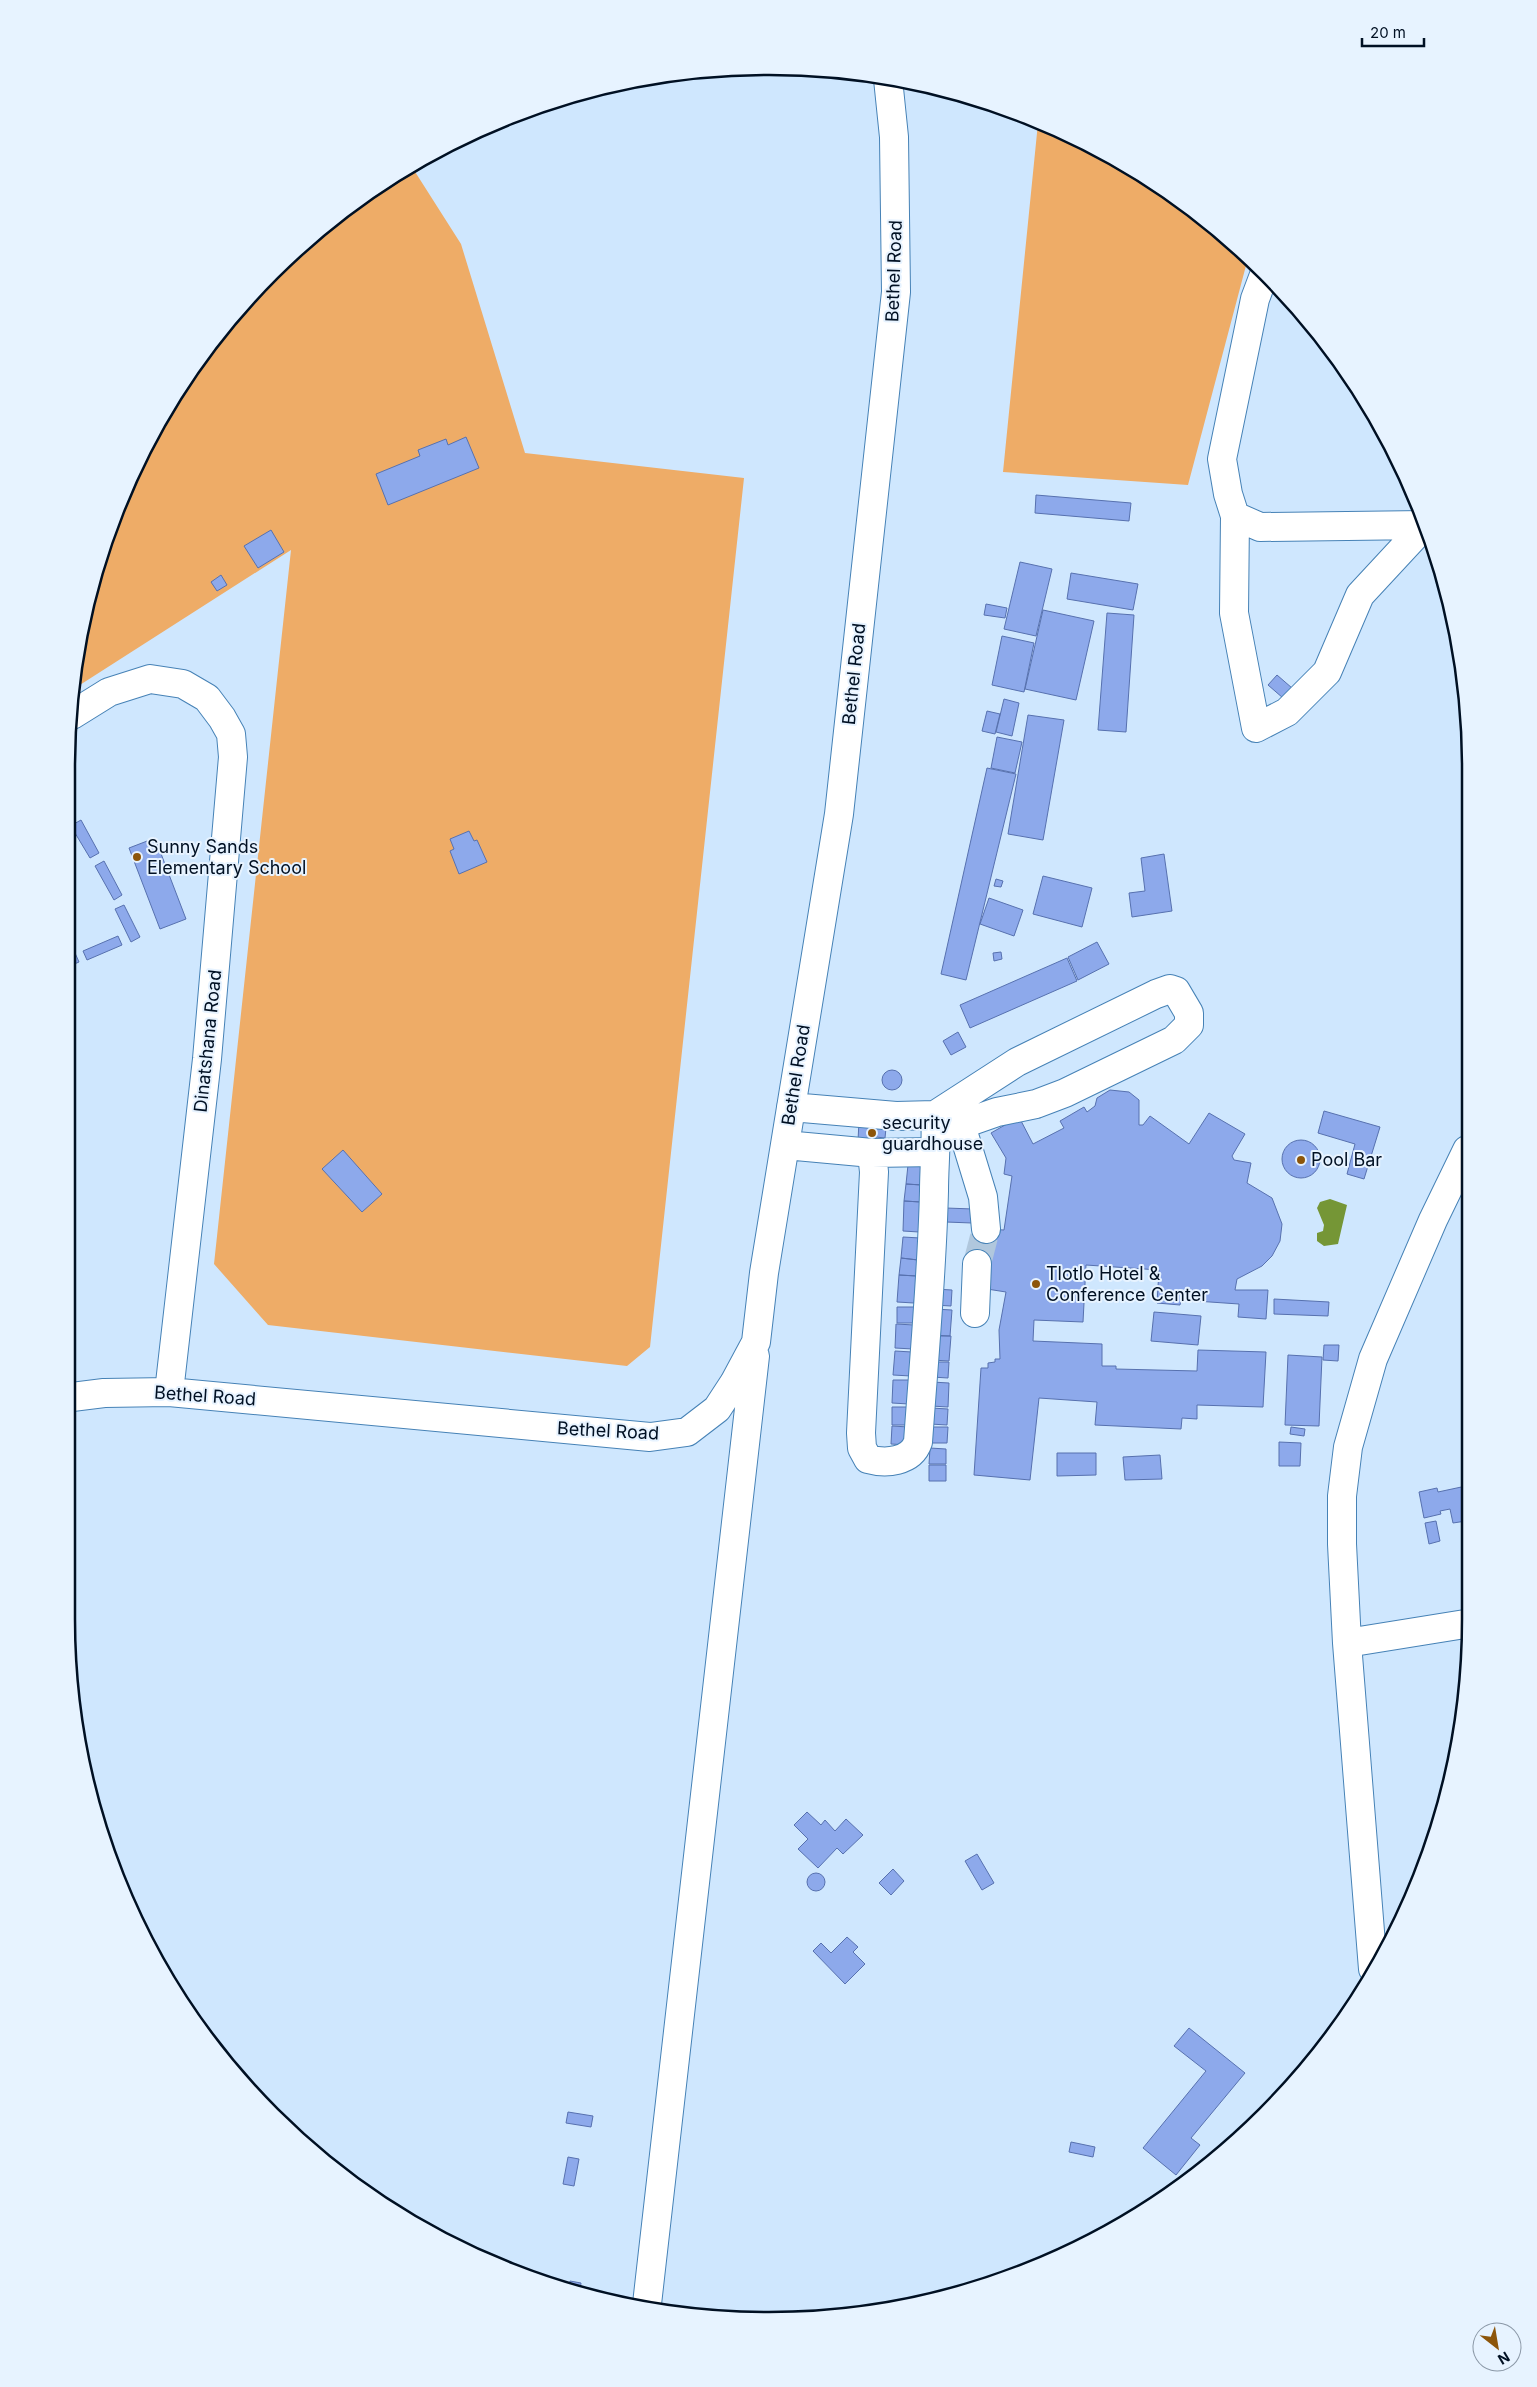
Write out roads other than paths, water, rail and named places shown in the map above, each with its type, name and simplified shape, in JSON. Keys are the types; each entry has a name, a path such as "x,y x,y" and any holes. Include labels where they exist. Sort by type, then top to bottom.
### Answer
{"street":[{"name":"Bethel Road","path":"75,1397 104,1393 168,1392 650,1437 687,1432 716,1409 734,1384 756,1342 764,1273 784,1145 839,814 896,292 894,137 889,86"},
{"path":"1262,281 1255,299 1222,459 1228,494 1236,516 1234,613 1256,728 1287,712 1327,672 1360,595 1419,530"},
{"path":"1236,516 1260,526 1417,525"},
{"name":"Dinatshana Road","path":"77,712 109,692 150,679 182,684 207,698 231,734 233,757 207,1059 168,1392"},
{"path":"784,1145 872,1153 942,1131 998,1112 1036,1104 1065,1093 1174,1040 1190,1025 1189,1013 1176,991 1170,989 1156,994 1017,1062 942,1131 918,1442 915,1451 906,1456 880,1462 868,1459 862,1448 861,1433 874,1172 872,1153"},
{"path":"791,1107 896,1116 942,1131 983,1197 986,1229"},
{"path":"1372,1959 1347,1643 1342,1544 1342,1496 1348,1447 1373,1359 1433,1220 1462,1160"},
{"path":"975,1313 977,1264"},
{"path":"647,2301 756,1342"},
{"path":"1347,1643 1462,1625"}],"tunnel":[{"path":"977,1264 986,1229"}],"place":[{"name":"Sunny Sands Elementary School","path":"137,857"},
{"name":"security guardhouse","path":"872,1133"},
{"name":"Pool Bar","path":"1301,1160"},
{"name":"Tlotlo Hotel & Conference Center","path":"1036,1284"}]}
